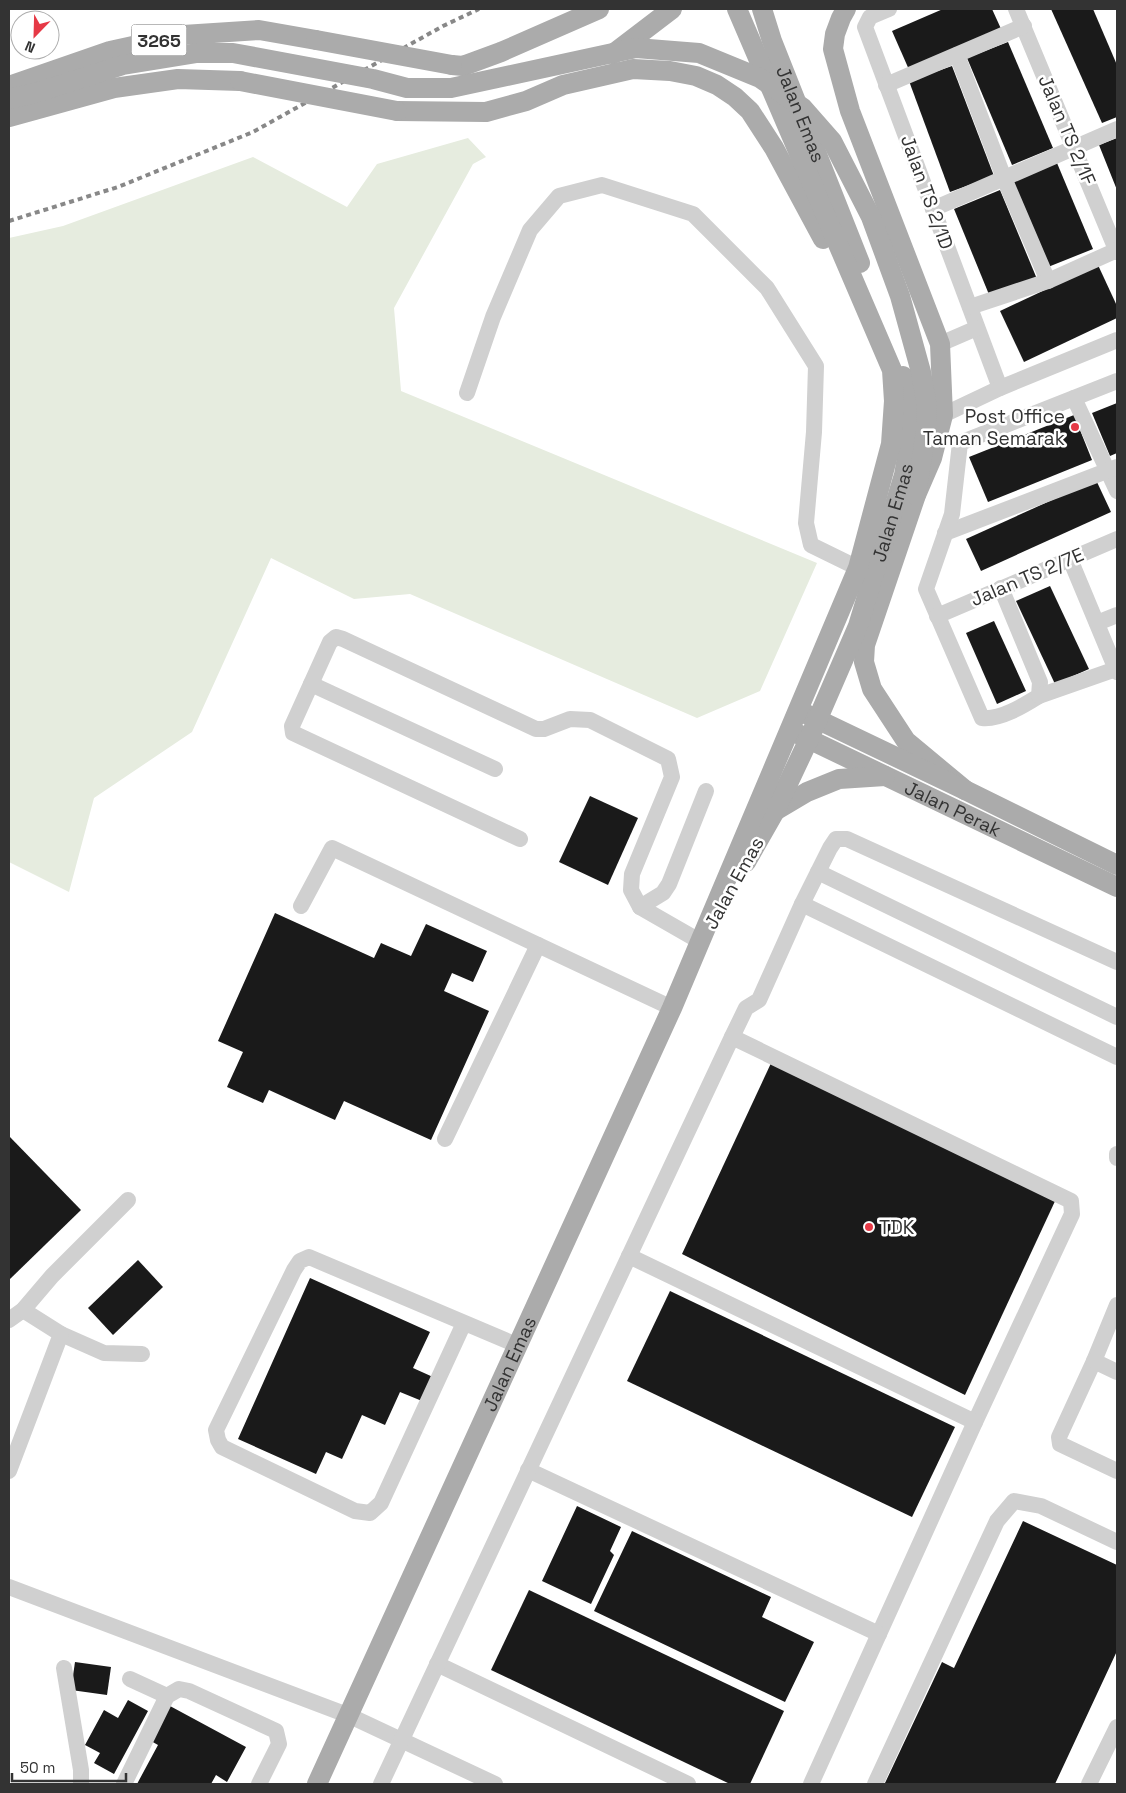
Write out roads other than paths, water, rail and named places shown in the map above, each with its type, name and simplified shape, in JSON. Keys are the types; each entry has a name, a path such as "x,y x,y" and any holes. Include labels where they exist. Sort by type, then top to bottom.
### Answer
{"main road":[{"name":"3265","path":"9,86 110,51 182,35 259,30 463,66 501,52 599,9"},
{"name":"Jalan Emas","path":"317,1784 350,1716 701,942 858,568 891,444 894,401 892,370 737,9"},
{"name":"Jalan Emas","path":"701,942 775,812 810,739 858,626 904,475 909,446 909,406 902,370 772,41 762,9"},
{"path":"772,41 773,9"},
{"path":"846,9 840,18 833,49 850,111 940,344 943,415 932,458 916,495 865,645 864,662 872,689 906,741 965,790"},
{"name":"3265","path":"9,117 123,87 178,79 240,81 397,111 495,98 610,56 659,13"},
{"path":"9,99 35,93 123,65 197,53 233,53 373,79 407,88 452,88 636,48 699,53 760,78 803,108 832,140 871,217 900,296 921,372 927,407 926,438 916,495"},
{"path":"397,111 486,112 526,101 563,85 633,69 670,71 696,76 717,85 735,97 750,111 774,148 856,304 894,401"},
{"name":"Jalan Perak","path":"798,710 1117,866"},
{"name":"Jalan Perak","path":"790,729 1117,887"},
{"path":"775,812 807,792 839,780 887,776"}],"street":[{"name":"Jalan TS 2/1D","path":"889,9 870,17 865,27 1000,388"},
{"name":"Jalan TS 2/1F","path":"1016,9 1117,251"},
{"path":"886,85 1024,26"},
{"path":"957,55 1004,178 1048,281"},
{"path":"933,209 1117,129"},
{"path":"467,393 493,317 530,230 559,196 602,185 693,214 767,288 816,366 814,432 806,523 812,546 858,568"},
{"path":"970,308 1048,281 1117,251"},
{"path":"940,344 977,328"},
{"path":"943,415 1000,388 1117,340"},
{"path":"1070,559 1117,670 1039,696 991,719 982,718 926,589 952,514 960,443 1117,381"},
{"path":"1074,398 1112,469 1117,492"},
{"path":"945,533 1112,469"},
{"name":"Jalan TS 2/7E","path":"937,616 1117,539"},
{"path":"1001,588 1040,682 1039,696"},
{"path":"1097,622 1117,614"},
{"path":"520,839 293,733 292,726 330,642 336,637 536,729 544,729 570,720 590,720 668,759 672,777 632,874 631,890 640,907 701,942"},
{"path":"311,684 496,768"},
{"path":"640,907 663,893 669,884 706,791"},
{"path":"381,1784 732,1036 746,1008 759,1000 802,904 830,848 836,840 847,839 1117,962"},
{"path":"301,906 332,848 672,1008"},
{"path":"818,872 1117,1017"},
{"path":"802,904 1117,1057"},
{"path":"445,1139 538,945"},
{"path":"732,1036 1071,1201 1072,1214 810,1784"},
{"path":"9,1320 23,1310 52,1276 128,1200"},
{"path":"629,1256 975,1422"},
{"path":"464,1323 381,1503 370,1513 355,1511 240,1456 222,1447 218,1440 216,1430 294,1270 300,1261 308,1257 464,1323 518,1346"},
{"path":"1117,1305 1059,1437 1060,1444 1117,1471"},
{"path":"23,1310 60,1334 104,1353 142,1354"},
{"path":"9,1471 60,1334"},
{"path":"1094,1361 1117,1372"},
{"path":"528,1470 879,1634"},
{"path":"874,1784 997,1522 1014,1501 1041,1506 1117,1542"},
{"path":"9,1587 350,1716 495,1784"},
{"path":"437,1664 688,1784"},
{"path":"64,1668 81,1770 81,1784"},
{"path":"130,1679 167,1696"},
{"path":"124,1784 167,1696 179,1688 276,1731 279,1744 259,1784"},
{"path":"1089,1784 1117,1727"}],"railway":[{"path":"9,221 118,187 253,132 443,26 479,9"}],"place":[{"name":"Post Office Taman Semarak","path":"1075,427"},
{"name":"TDK","path":"869,1227"}]}
